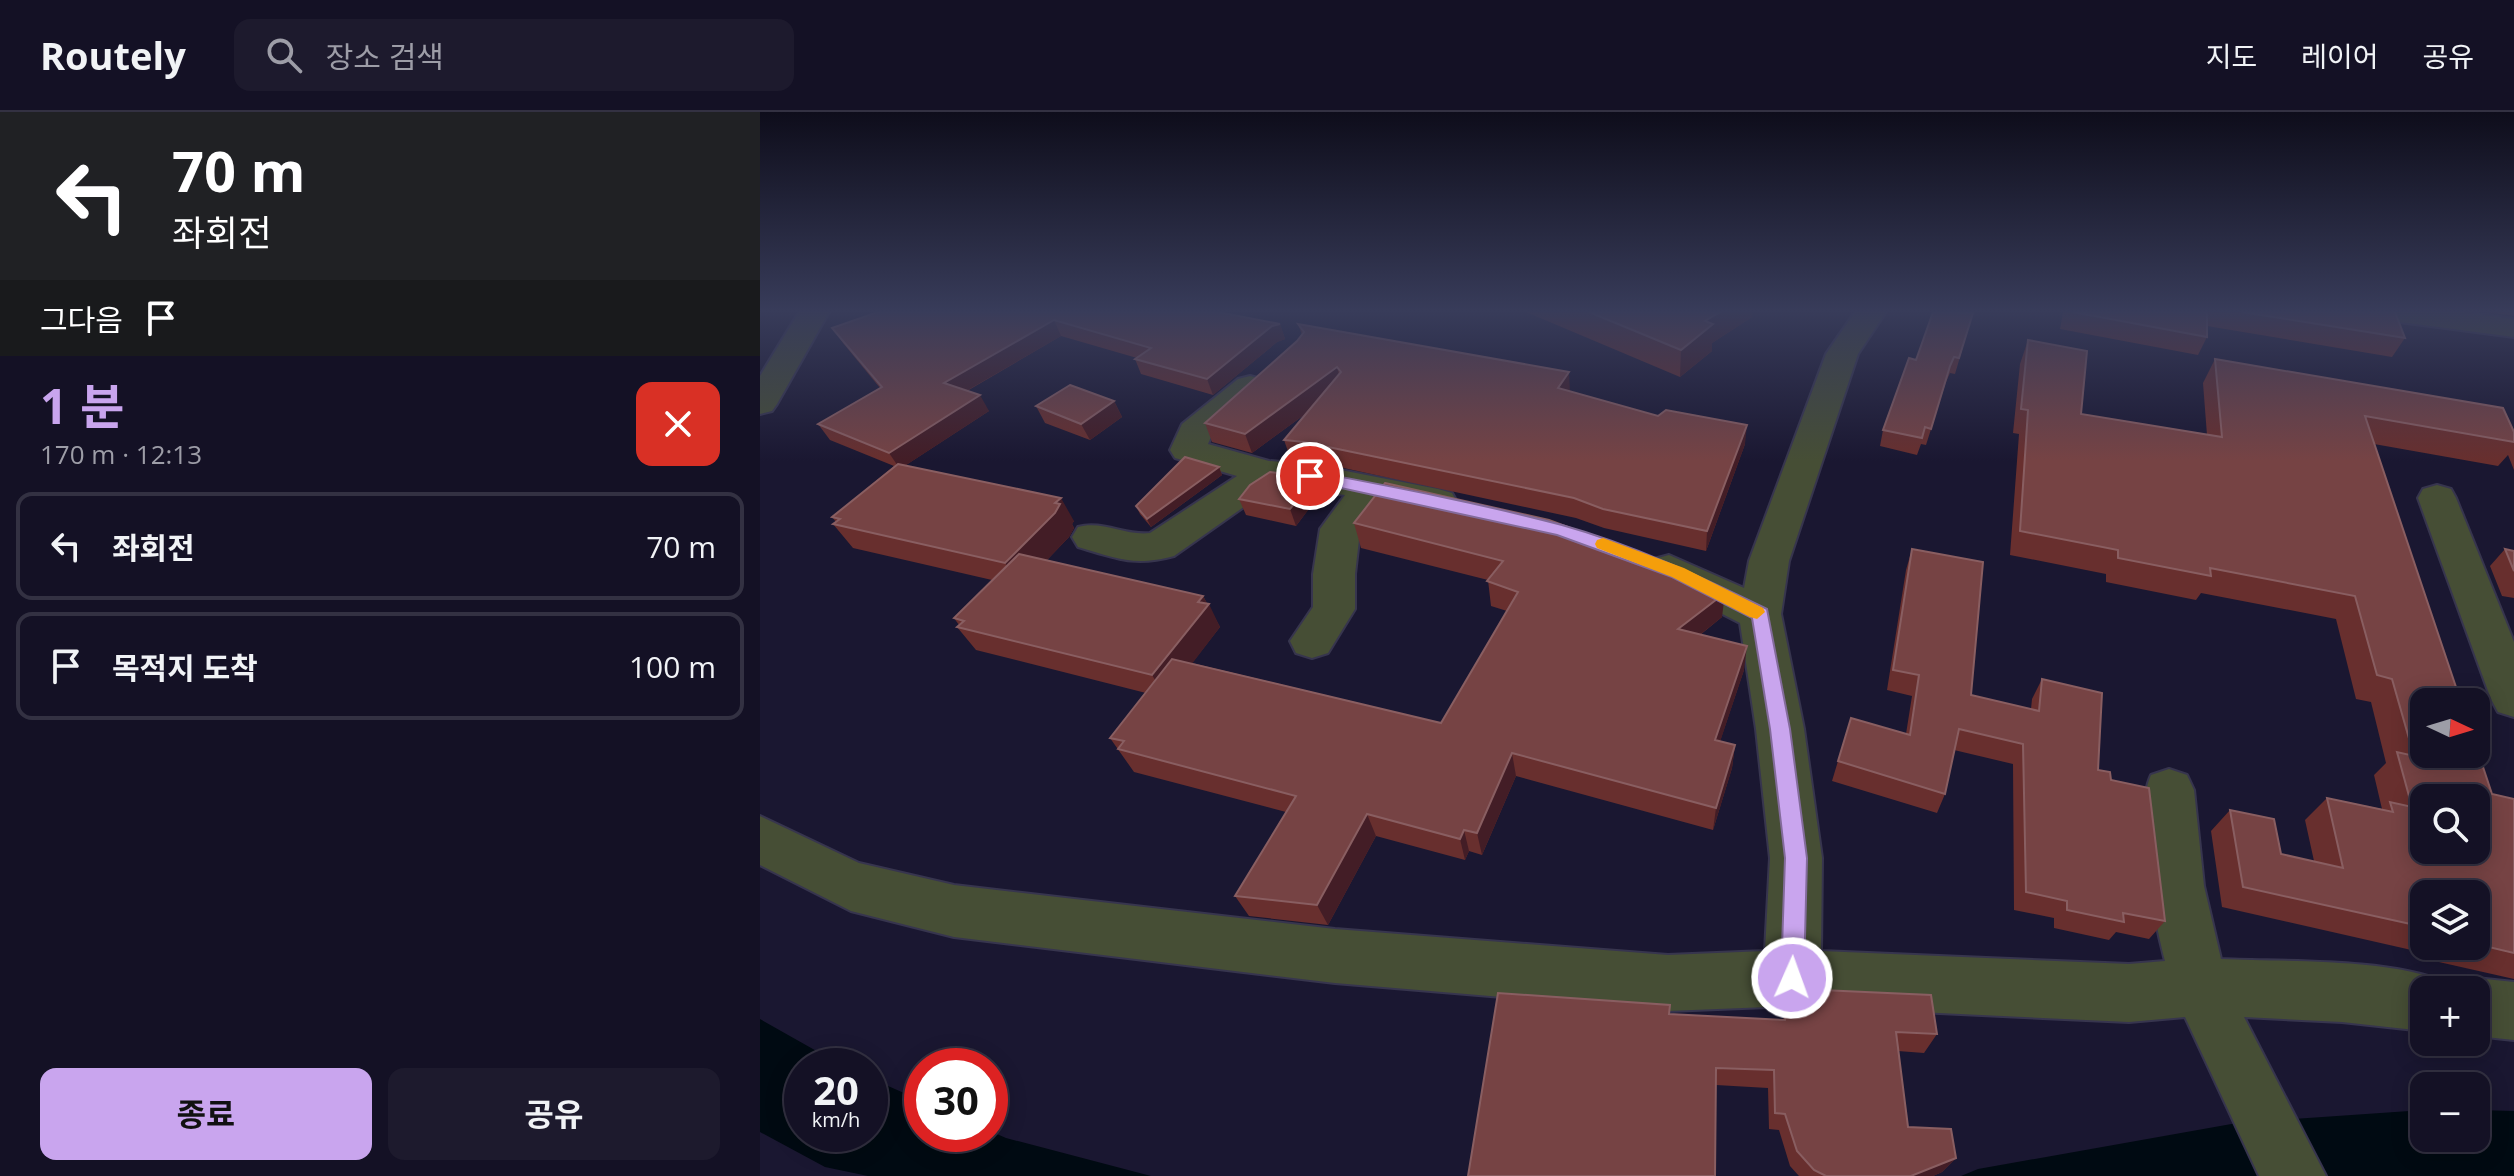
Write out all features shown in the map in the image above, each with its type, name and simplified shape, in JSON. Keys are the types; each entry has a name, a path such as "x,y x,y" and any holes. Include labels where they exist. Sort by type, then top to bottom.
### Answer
{"street":[{"path":"760,404 785,362"},
{"path":"1277,362 1195,432 1188,450 1268,473 1310,476 1474,510"},
{"path":"1792,978 1796,858 1780,729 1760,614 1769,561 1839,362"},
{"path":"1092,537 1134,549 1160,546 1268,473"},
{"path":"1312,641 1334,609 1340,529 1371,488"},
{"path":"2437,498 2514,699"},
{"path":"1642,558 1760,614"},
{"path":"2169,790 2179,901 2202,987 2241,1074 2294,1176"},
{"path":"760,839 851,886 954,911 1351,958 1668,983 1792,978 2129,993 2202,987 2342,993 2410,1000"},
{"path":"2490,1008 2514,1011"}],"shaded area":[{"path":"760,1019 811,1048 784,1048 784,1145 760,1132"},
{"path":"888,1086 904,1093 904,1152 1008,1152 1008,1139 1151,1176 868,1176 825,1167 797,1152 888,1152"},
{"path":"2490,1110 2514,1111 2514,1176 1961,1176 1978,1169 2237,1123 2410,1111 2410,1152 2490,1152"}],"building":[{"path":"861,362 981,362 944,383 980,395 889,453 818,424 882,387"},
{"path":"1145,362 1228,362 1207,379"},
{"path":"1274,362 1511,362 1569,372 1558,388 1658,416 1666,410 1747,425 1707,531 1603,509 1574,498 1284,440 1341,372 1337,367 1245,434 1205,423"},
{"path":"1908,362 1952,362 1931,429 1925,427 1922,438 1883,430"},
{"path":"2026,362 2086,362 2081,414 2222,437 2215,362 2231,362 2503,408 2514,432 2514,442 2365,416 2456,688 2410,688 2410,742 2392,679 2377,675 2355,596 2210,568 2211,576 2118,558 2118,550 2020,531 2028,410 2021,409"},
{"path":"1070,385 1114,401 1081,424 1036,406"},
{"path":"1185,457 1219,467 1147,519 1136,506"},
{"path":"898,464 1061,498 1055,503 1060,504 1055,513 1005,563 833,524 840,519 832,517"},
{"path":"1270,472 1315,478 1290,509 1239,499 1250,485"},
{"path":"1385,483 1549,520 1662,562 1725,593 1678,629 1747,646 1715,740 1735,745 1716,808 1512,753 1477,833 1464,830 1460,839 1367,814 1317,905 1235,896 1296,796 1118,749 1124,741 1110,738 1172,659 1441,723 1518,592 1487,581 1503,561 1354,523"},
{"path":"1912,549 1983,562 1971,695 2039,711 2042,679 2102,693 2098,770 2110,772 2111,780 2149,788 2165,921 2123,913 2124,922 2067,910 2067,901 2026,892 2023,744 1959,729 1945,794 1838,761 1851,718 1910,735 1919,675 1893,670"},
{"path":"2505,549 2514,551 2514,571"},
{"path":"1019,554 1203,596 1198,602 1209,604 1152,675 957,627 964,621 954,618"},
{"path":"2397,752 2410,755 2410,768 2483,768 2489,784 2410,784 2410,800"},
{"path":"2490,788 2492,794 2514,799 2514,953 2490,947 2490,880 2410,880 2410,924 2243,887 2230,810 2274,819 2281,854 2343,868 2327,798 2393,812 2390,802 2410,807 2410,864 2490,864"},
{"path":"1799,989 1931,995 1937,1034 1896,1032 1908,1127 1951,1129 1956,1158 1911,1176 1826,1176 1814,1170 1797,1151 1785,1114 1775,1113 1774,1070 1716,1068 1715,1176 1468,1176 1498,993 1670,1005 1669,1014 1785,1020 1789,1001"}],"slow traffic":[{"path":"1603,544 1678,573 1757,612"}],"route":[{"path":"1310,476 1561,530 1678,573 1760,614 1780,729 1796,858 1792,978"}]}
